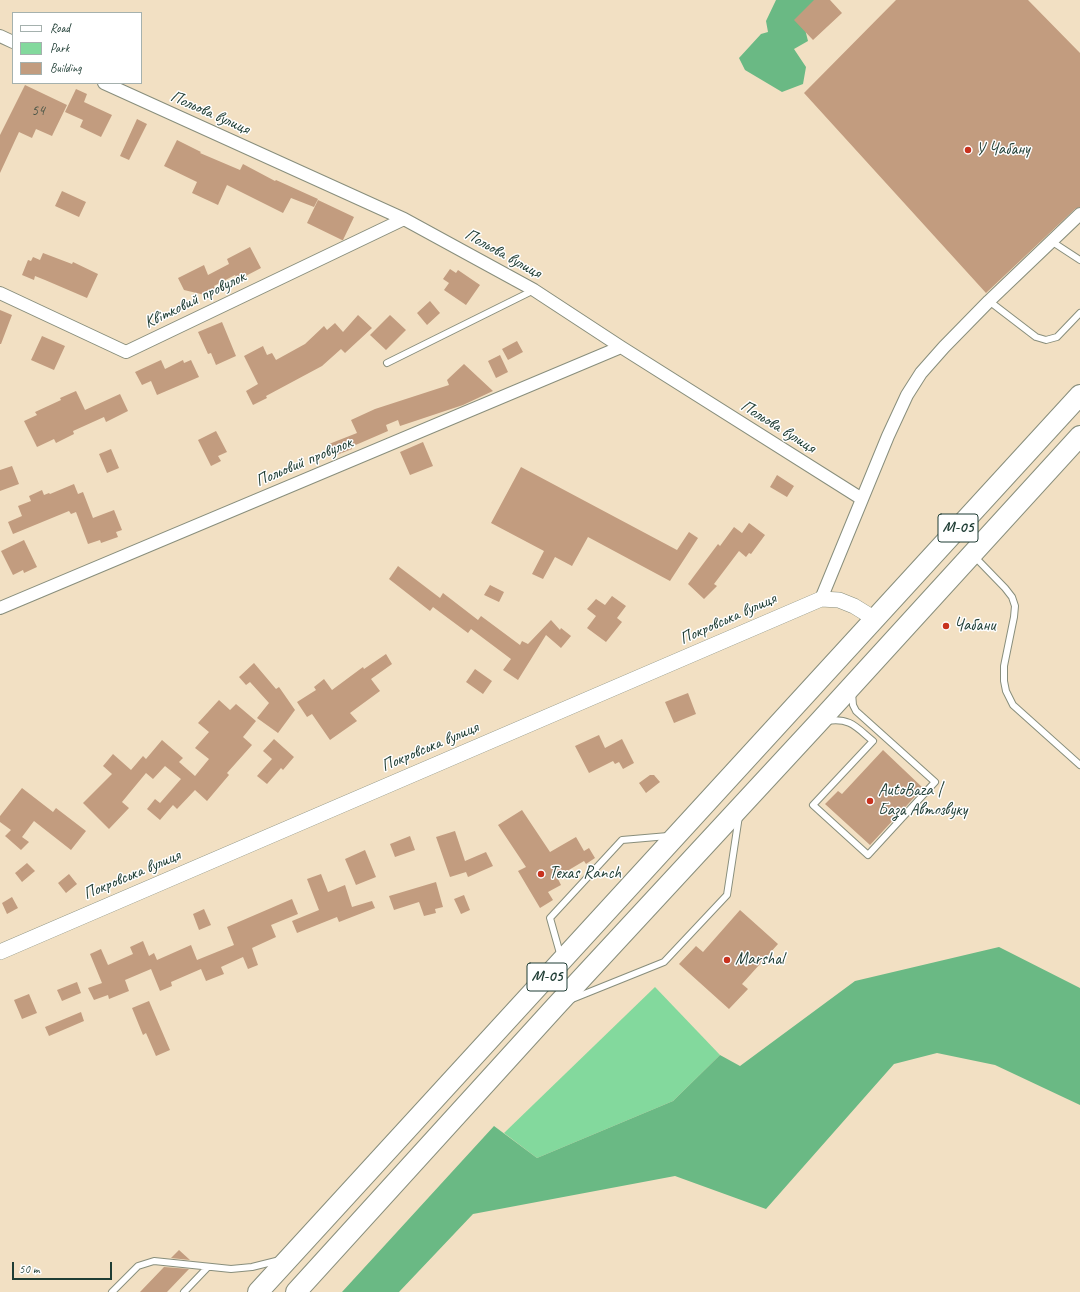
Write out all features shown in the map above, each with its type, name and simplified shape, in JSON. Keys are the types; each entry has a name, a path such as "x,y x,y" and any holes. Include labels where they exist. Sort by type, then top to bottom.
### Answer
{"highway":[{"name":"М-05","path":"258,1292 1080,395"},
{"name":"М-05","path":"296,1292 556,1006 818,723 1080,436"}],"street":[{"path":"0,36 12,42"},
{"name":"Польова вулиця","path":"106,84 404,219 534,290 621,347 862,499"},
{"path":"821,599 904,401 921,373 989,301 1080,214"},
{"name":"Квітковий провулок","path":"0,293 126,352 404,219"},
{"name":"Польовий провулок","path":"0,608 621,347"},
{"name":"Покровська вулиця","path":"0,952 821,599 839,600 854,606 875,618"}],"lane":[{"path":"1051,241 1080,260"},
{"path":"387,363 534,290"},
{"path":"989,301 1036,337 1046,340 1057,337 1080,313"},
{"path":"972,554 1005,588 1012,597 1015,606 1004,666 1006,691 1013,706 1080,765"},
{"path":"818,723 842,720 850,722 873,741 813,805 868,855 935,782 856,711 851,696 852,684"},
{"path":"556,1006 664,962 727,895 741,806"},
{"path":"562,960 550,918 622,840 676,835"},
{"path":"112,1292 138,1266 154,1261 231,1270 252,1267 291,1256"},
{"path":"184,1292 207,1268"}],"green space":[{"path":"776,0 817,0 804,25 808,41 794,49 806,67 803,84 782,92 745,70 739,58 761,34 768,32 766,21"},
{"path":"999,947 1080,988 1080,1105 995,1065 937,1053 894,1064 766,1209 675,1176 473,1214 399,1292 342,1292 494,1126 537,1158 673,1101 720,1055 740,1066 855,981"},
{"path":"655,987 720,1055 673,1101 537,1158 504,1133"}],"building":[{"path":"814,0 830,0 842,13 813,40 794,20"},
{"name":"У Чабану","path":"896,0 1028,0 1080,53 1080,207 1075,209 986,293 804,93"},
{"path":"25,85 67,105 52,136 36,129 32,138 19,132 0,173 0,135"},
{"path":"76,89 87,94 84,102 112,115 101,137 80,127 83,120 65,112"},
{"path":"137,119 147,124 129,160 120,156"},
{"path":"177,140 201,152 200,153 240,170 243,164 275,181 276,180 318,199 314,207 291,198 283,213 227,185 218,205 192,193 197,182 164,166"},
{"path":"62,191 86,202 79,217 55,206"},
{"path":"318,200 354,217 343,240 307,223"},
{"path":"250,247 261,268 238,280 235,275 214,286 216,290 205,295 184,290 178,278 204,265 208,275 229,264 227,259"},
{"path":"43,253 72,264 73,262 98,274 87,298 35,276 34,280 22,275 28,260 31,261 33,257 40,260"},
{"path":"450,269 456,273 458,270 480,285 466,305 444,290 449,283 443,279"},
{"path":"430,301 440,313 427,325 417,313"},
{"path":"0,310 12,315 1,344 0,344"},
{"path":"358,315 372,328 345,353 341,349 322,366 266,396 267,398 253,405 246,391 258,384 244,356 263,346 267,355 272,353 276,360 305,344 324,326 327,330 335,323 343,332"},
{"path":"390,315 406,330 386,350 370,335"},
{"path":"222,322 236,356 216,365 211,353 208,354 198,332"},
{"path":"42,336 65,346 54,370 31,360"},
{"path":"517,341 523,352 508,360 502,349"},
{"path":"500,355 508,372 496,378 488,361"},
{"path":"161,360 165,369 183,360 184,363 191,360 199,377 157,395 151,381 142,385 135,372"},
{"path":"464,364 493,391 463,405 400,426 398,420 386,425 388,431 351,447 352,449 334,456 329,444 357,433 351,420 375,409 449,385 447,380"},
{"path":"76,391 85,410 120,394 128,411 106,422 104,417 73,431 74,434 56,443 54,439 37,447 24,421 37,415 35,412"},
{"path":"216,431 227,452 218,456 221,461 211,466 198,440"},
{"path":"423,442 433,466 410,475 400,452"},
{"path":"111,449 119,468 107,473 99,454"},
{"path":"12,466 19,484 0,491 0,470"},
{"path":"521,467 677,550 689,532 698,538 670,581 588,537 572,566 555,557 543,579 532,574 544,551 491,523"},
{"path":"777,475 794,486 787,497 770,487"},
{"path":"74,484 78,494 83,492 93,518 114,510 122,530 116,532 118,537 101,543 100,540 88,544 76,512 71,514 69,511 13,534 8,522 22,516 18,506 31,501 29,496 42,490 44,495 50,494"},
{"path":"749,523 765,535 751,554 749,553 746,557 739,551 714,584 717,586 704,599 688,584 718,544 720,546 734,527 742,533"},
{"path":"24,540 37,567 24,573 23,570 13,575 1,551"},
{"path":"398,566 440,598 443,593 478,620 481,616 520,645 522,641 528,644 551,620 560,630 561,628 571,636 561,648 546,635 518,680 503,670 511,659 471,629 468,633 433,607 430,611 389,579"},
{"path":"490,585 504,592 499,602 484,595"},
{"path":"612,596 626,606 617,618 622,622 606,642 587,628 596,616 587,609 596,599 605,605"},
{"path":"386,654 392,664 371,679 380,691 350,713 357,721 330,740 312,714 307,717 297,702 316,690 314,687 324,679 332,690 363,667 364,669"},
{"path":"254,663 276,689 279,687 295,710 278,733 257,718 269,703 250,682 246,685 239,677"},
{"path":"475,669 492,681 483,694 466,682"},
{"path":"688,693 696,714 674,723 665,702"},
{"path":"219,700 230,710 236,704 256,721 243,737 252,745 227,773 229,775 207,801 195,790 177,809 173,805 160,820 147,809 155,799 160,803 181,779 165,766 153,779 146,773 122,802 129,808 109,829 83,803 112,774 103,766 113,754 131,770 143,756 146,759 162,740 183,758 179,762 195,776 209,759 195,748 209,732 198,723"},
{"path":"599,735 605,748 622,739 634,763 623,769 619,762 615,764 613,761 589,773 575,746"},
{"path":"274,739 294,757 283,770 281,768 267,784 257,776 272,759 263,751"},
{"name":"AutoBaza | База Автозвуку","path":"883,750 923,788 870,845 825,804 838,791 842,794"},
{"path":"650,775 654,775 660,782 646,793 639,783"},
{"path":"22,788 53,812 56,808 86,831 71,850 34,821 22,837 29,842 21,850 5,836 11,830 0,822 0,816"},
{"name":"Texas Ranch","path":"522,810 550,852 576,837 584,851 589,848 595,858 586,864 584,861 557,877 561,885 548,892 553,900 540,908 518,871 526,867 498,825"},
{"path":"455,831 465,861 486,852 493,866 468,877 466,872 450,877 436,837"},
{"path":"410,836 415,850 395,857 390,844"},
{"path":"365,850 376,877 356,885 345,859"},
{"path":"27,863 35,871 22,882 15,873"},
{"path":"69,874 77,884 66,893 58,883"},
{"path":"321,874 328,892 345,885 352,907 372,901 375,908 339,922 337,917 297,933 292,921 319,910 307,879"},
{"path":"436,882 443,907 435,909 436,913 424,916 419,902 394,910 389,896"},
{"path":"464,895 470,910 461,914 454,899"},
{"path":"12,897 18,908 7,914 2,903"},
{"path":"292,899 298,914 271,925 276,937 252,948 258,965 248,969 243,957 221,967 224,974 206,981 201,969 171,982 172,986 160,991 151,969 125,980 129,991 109,999 108,995 94,1000 88,988 102,983 90,954 101,949 108,965 133,954 130,947 143,941 149,956 154,953 157,960 191,945 197,960 234,945 227,927"},
{"path":"204,909 211,925 199,930 193,914"},
{"name":"Marshal","path":"740,910 778,944 742,984 748,989 729,1009 679,964 696,946 703,952"},
{"path":"77,982 81,993 62,1001 57,990"},
{"path":"29,994 37,1013 22,1019 14,1000"},
{"path":"149,1001 170,1050 156,1056 146,1033 143,1035 132,1008"},
{"path":"81,1012 84,1021 49,1036 45,1027"},
{"path":"179,1250 190,1260 171,1258"},
{"path":"164,1267 189,1269 167,1292 140,1292"}],"place":[{"name":"У Чабану","path":"968,150"},
{"name":"Чабани","path":"946,626"},
{"name":"AutoBaza | База Автозвуку","path":"870,801"},
{"name":"Texas Ranch","path":"541,874"},
{"name":"Marshal","path":"727,960"}]}
